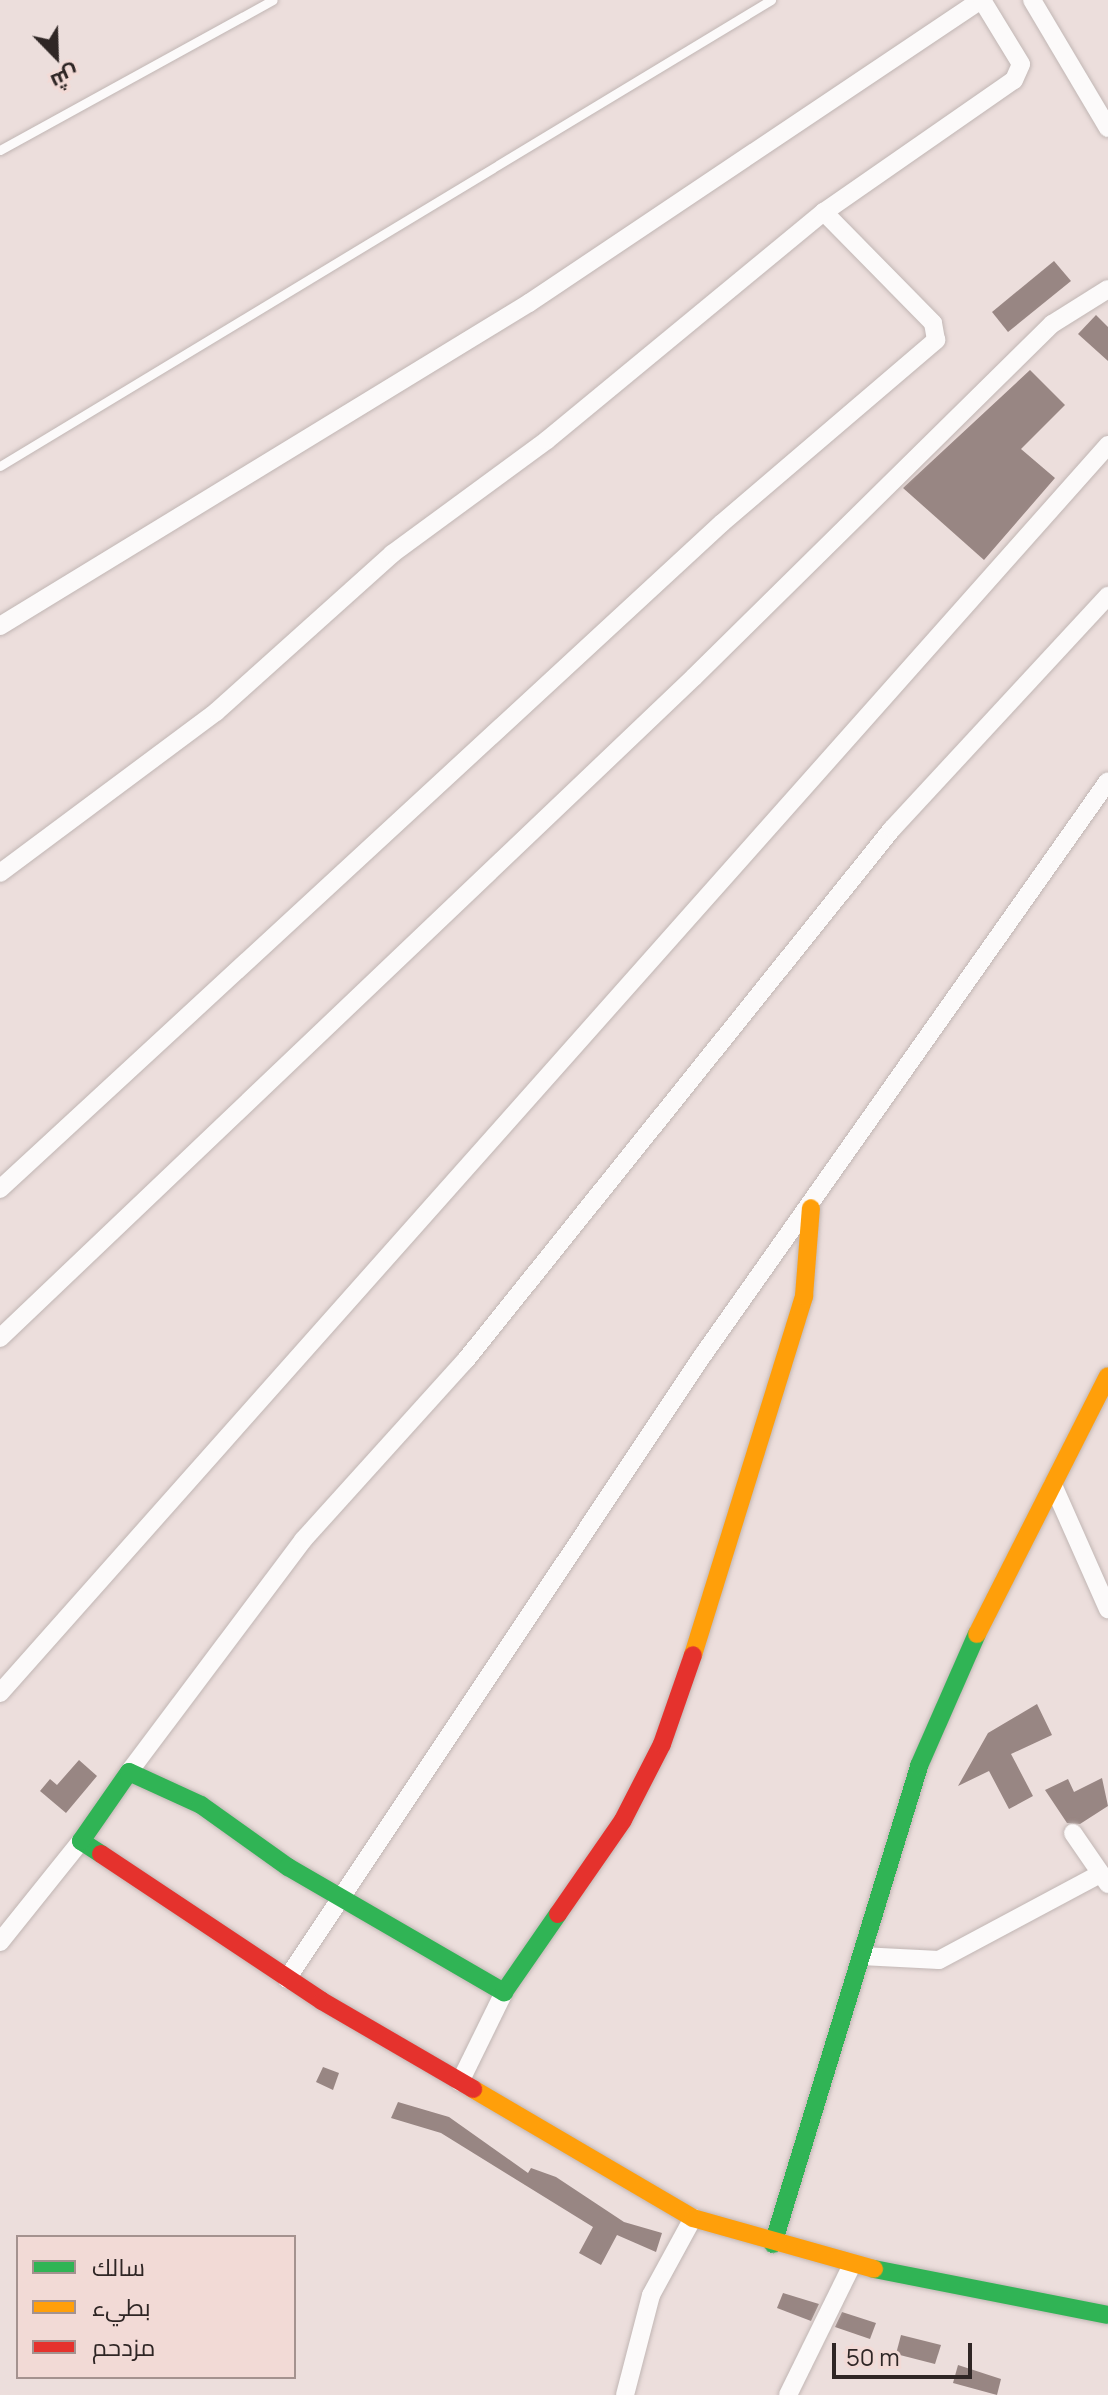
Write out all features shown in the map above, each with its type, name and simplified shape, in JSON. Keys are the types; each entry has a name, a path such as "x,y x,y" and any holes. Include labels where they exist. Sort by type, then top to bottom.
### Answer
{"street":[{"path":"0,626 529,303 982,0 1021,72 824,212 547,440 392,554 216,712 0,873"},
{"path":"1032,0 1108,128"},
{"path":"0,1189 722,523 936,340 933,323 824,212"},
{"path":"0,1338 705,667 1052,324 1108,289"},
{"path":"0,1693 1108,445"},
{"path":"0,1942 81,1841 303,1540 465,1361 892,829 1108,596"},
{"path":"287,1979 342,1892 1108,781"},
{"path":"460,2082 504,1992 623,1820 662,1744 753,1478 804,1296 811,1208"},
{"path":"773,2244 919,1766 1108,1376"},
{"path":"1053,1485 1108,1609"},
{"path":"129,1772 201,1805 288,1867 342,1892 504,1992"},
{"path":"861,1956 939,1960 1106,1881 1073,1833"},
{"path":"81,1841 287,1979 693,2218 852,2265 1108,2315"},
{"path":"625,2395 651,2295 693,2218"},
{"path":"788,2395 852,2265"}],"lane":[{"path":"0,150 273,0"},
{"path":"0,466 771,0"}],"building":[{"path":"1054,261 1071,281 1008,332 992,312"},
{"path":"1096,315 1108,327 1108,361 1078,334"},
{"path":"1030,370 1065,405 1021,449 1055,478 984,560 903,488"},
{"path":"1037,1704 1052,1735 1011,1754 1033,1796 1009,1809 989,1771 958,1786 988,1733"},
{"path":"79,1760 97,1776 66,1813 40,1791 50,1779 57,1785"},
{"path":"1102,1778 1108,1806 1080,1824 1067,1823 1045,1790 1068,1779 1074,1792"},
{"path":"323,2067 339,2073 333,2090 316,2082"},
{"path":"398,2102 449,2117 528,2173 531,2168 556,2177 624,2222 662,2233 656,2252 617,2235 601,2265 579,2253 593,2227 441,2133 391,2118"},
{"path":"783,2293 819,2304 811,2321 777,2308"},
{"path":"842,2312 876,2323 870,2339 835,2327"},
{"path":"901,2335 941,2345 935,2364 896,2354"},
{"path":"958,2365 1001,2379 997,2395 953,2383"}],"traffic: fast":[{"path":"773,2244 919,1766 977,1634"},
{"path":"101,1854 81,1841 129,1772 201,1805 288,1867 504,1992 558,1914"},
{"path":"874,2269 1108,2315"}],"traffic: slow":[{"path":"693,1655 804,1296 811,1208"},
{"path":"977,1634 1108,1376"},
{"path":"473,2089 693,2218 874,2269"}],"traffic: jam":[{"path":"558,1914 623,1820 662,1744 693,1655"},
{"path":"101,1854 322,2001 473,2089"}]}
